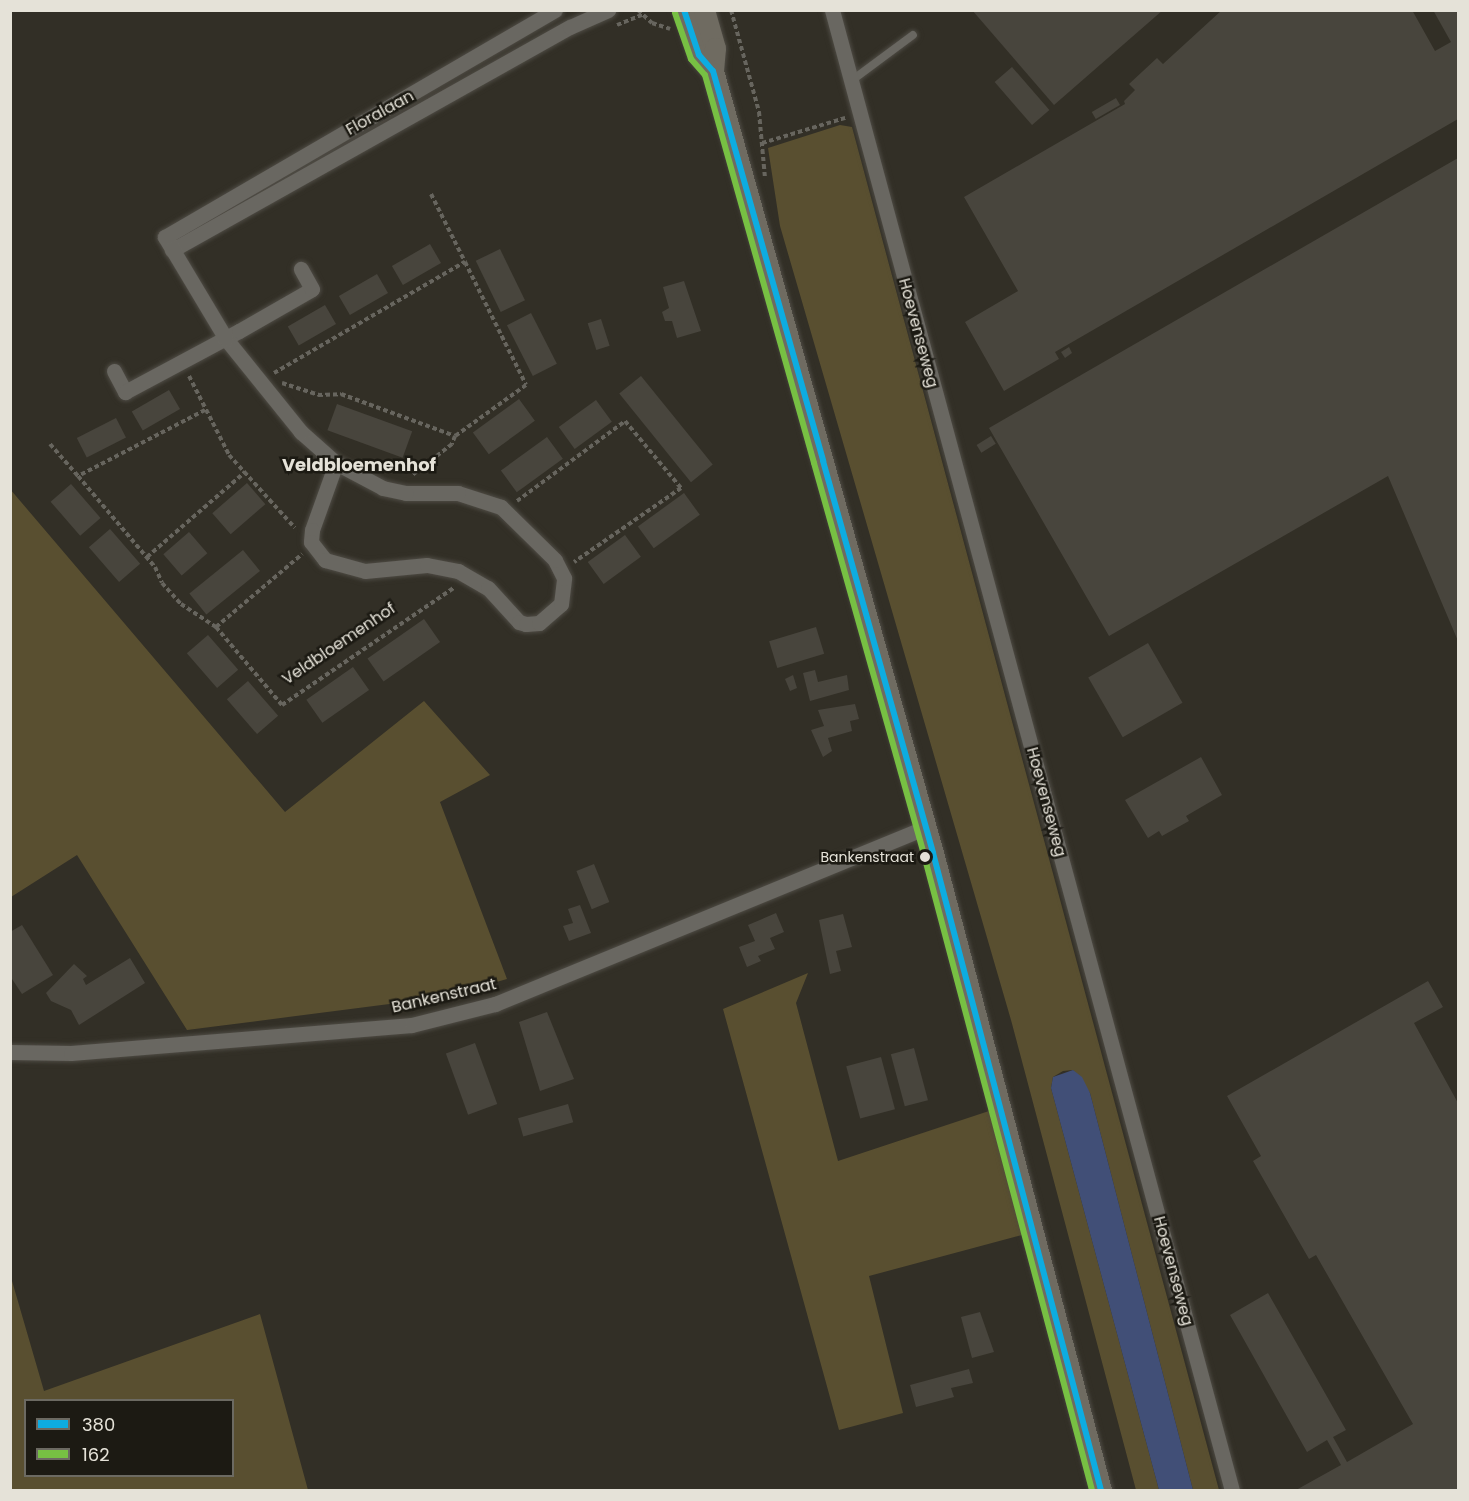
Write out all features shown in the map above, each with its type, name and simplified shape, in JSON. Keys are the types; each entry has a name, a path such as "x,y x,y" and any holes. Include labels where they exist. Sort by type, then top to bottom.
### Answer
{"main road":[{"path":"684,10 699,55 712,71"},
{"path":"705,10 715,48 712,71 925,828 1101,1491"}],"street":[{"name":"Floralaan","path":"168,244 555,10"},
{"name":"Floralaan","path":"168,244 570,27 608,10"},
{"name":"Hoevenseweg","path":"832,10 1232,1491"},
{"path":"168,244 226,339 274,402 336,463 393,490 458,493 479,497 505,511 555,560 561,571 565,593 561,604 539,623 519,622 496,595 470,577 427,565 365,571 345,568 325,560 313,541 336,463"},
{"path":"114,371 125,392 226,339 312,289 301,269"},
{"name":"Bankenstraat","path":"10,1052 71,1053 412,1025 495,1004 925,828"}],"lane":[{"path":"851,81 913,35"}],"path":[{"path":"762,143 859,114"},
{"path":"393,490 452,444 455,436 526,385 431,194"},
{"path":"455,436 340,394 318,395 267,377 465,262"},
{"path":"182,362 225,448 299,533 313,541 216,627"},
{"path":"78,476 205,410"},
{"path":"505,511 624,421 681,488 561,571"},
{"name":"Veldbloemenhof","path":"50,444 147,557 181,604 216,627 282,705 470,577"},
{"path":"147,557 245,472"}],"shaded area":[{"path":"840,125 852,127 1219,1490 1193,1490 1090,1093 1073,1070 1063,1071 1053,1077 1051,1088 1159,1490 1136,1490 1011,1020 780,226 768,148"},
{"path":"10,489 285,812 424,701 490,775 440,802 507,979 444,997 187,1030 77,855 11,897"},
{"path":"808,973 796,1003 838,1161 989,1111 1022,1235 869,1276 903,1413 839,1430 723,1009"},
{"path":"10,1274 44,1391 260,1314 308,1490 11,1490"}],"water":[{"path":"1073,1070 1082,1077 1090,1093 1193,1490 1159,1490 1051,1088 1053,1077"}],"building":[{"path":"972,10 1163,10 1054,105"},
{"path":"1222,10 1412,10 1435,51 1451,42 1433,10 1458,10 1458,119 1055,352 1059,359 1004,391 965,322 1018,291 964,197 1125,104 1124,101 1135,90 1129,84 1157,58 1163,64"},
{"path":"1012,67 1049,110 1032,125 995,82"},
{"path":"1116,98 1120,105 1096,119 1092,112"},
{"path":"1458,158 1458,641 1388,476 1109,636 989,428"},
{"path":"430,244 441,263 403,285 392,266"},
{"path":"500,249 525,300 501,312 476,261"},
{"path":"377,274 388,293 350,315 339,296"},
{"path":"684,281 701,331 677,338 672,321 665,321 662,312 669,308 663,287"},
{"path":"325,305 336,324 299,346 288,326"},
{"path":"531,313 557,364 533,376 507,325"},
{"path":"601,319 610,346 596,350 588,323"},
{"path":"1069,347 1072,353 1065,358 1061,352"},
{"path":"641,376 713,465 691,482 619,394"},
{"path":"169,390 180,409 143,431 132,412"},
{"path":"519,399 535,421 489,454 473,433"},
{"path":"596,400 612,422 575,449 559,427"},
{"path":"337,404 412,431 403,458 327,430"},
{"path":"116,418 126,438 87,458 77,438"},
{"path":"991,436 996,444 981,453 977,445"},
{"path":"547,437 563,459 517,492 501,471"},
{"path":"247,483 265,504 231,534 212,513"},
{"path":"71,484 101,518 80,536 51,502"},
{"path":"684,493 700,515 654,548 638,527"},
{"path":"110,529 140,564 119,582 89,547"},
{"path":"189,532 207,553 182,575 163,554"},
{"path":"625,535 641,557 604,584 588,562"},
{"path":"243,550 260,571 206,614 189,593"},
{"path":"424,619 440,642 384,682 367,659"},
{"path":"816,627 824,654 777,668 769,641"},
{"path":"208,635 238,670 217,688 187,653"},
{"path":"1148,643 1182,703 1123,737 1088,678"},
{"path":"353,667 369,690 322,723 306,700"},
{"path":"815,670 818,682 847,675 849,690 810,701 803,673"},
{"path":"793,675 797,688 790,691 785,679"},
{"path":"248,681 278,716 257,734 227,699"},
{"path":"855,704 859,719 850,721 852,731 828,738 832,751 823,757 811,730 824,726 818,710"},
{"path":"1201,757 1222,795 1186,816 1189,821 1162,836 1159,831 1148,838 1125,800"},
{"path":"594,864 609,902 592,909 576,871"},
{"path":"580,905 591,933 569,941 563,926 573,923 568,909"},
{"path":"776,913 784,932 770,938 775,949 758,956 761,961 747,967 739,947 755,941 748,925"},
{"path":"843,914 852,947 836,951 841,971 830,974 819,920"},
{"path":"22,925 53,975 22,994 10,976 10,932"},
{"path":"130,958 145,983 79,1025 71,1010 51,1001 46,993 74,964 87,976 83,979 86,985"},
{"path":"1428,981 1443,1007 1414,1023 1458,1103 1458,1490 1296,1490 1341,1465 1327,1440 1307,1452 1230,1315 1268,1293 1346,1430 1333,1437 1347,1462 1413,1424 1316,1255 1309,1259 1253,1161 1261,1156 1227,1096"},
{"path":"547,1012 574,1079 540,1091 519,1022"},
{"path":"475,1043 497,1104 468,1115 446,1054"},
{"path":"914,1048 928,1100 905,1106 891,1054"},
{"path":"881,1057 895,1109 860,1118 846,1066"},
{"path":"568,1104 573,1122 523,1137 518,1118"},
{"path":"980,1312 994,1352 972,1358 961,1317"},
{"path":"969,1369 973,1383 951,1388 954,1397 916,1407 910,1385"}],"transit line":[{"name":"380","path":"684,10 699,55 713,71 823,461 933,853 1101,1490"},
{"name":"162","path":"675,13 691,59 705,75 924,855 1092,1490"}],"place":[{"name":"Bankenstraat","path":"925,857"}],"district":[{"name":"Veldbloemenhof","path":"359,465"}]}
